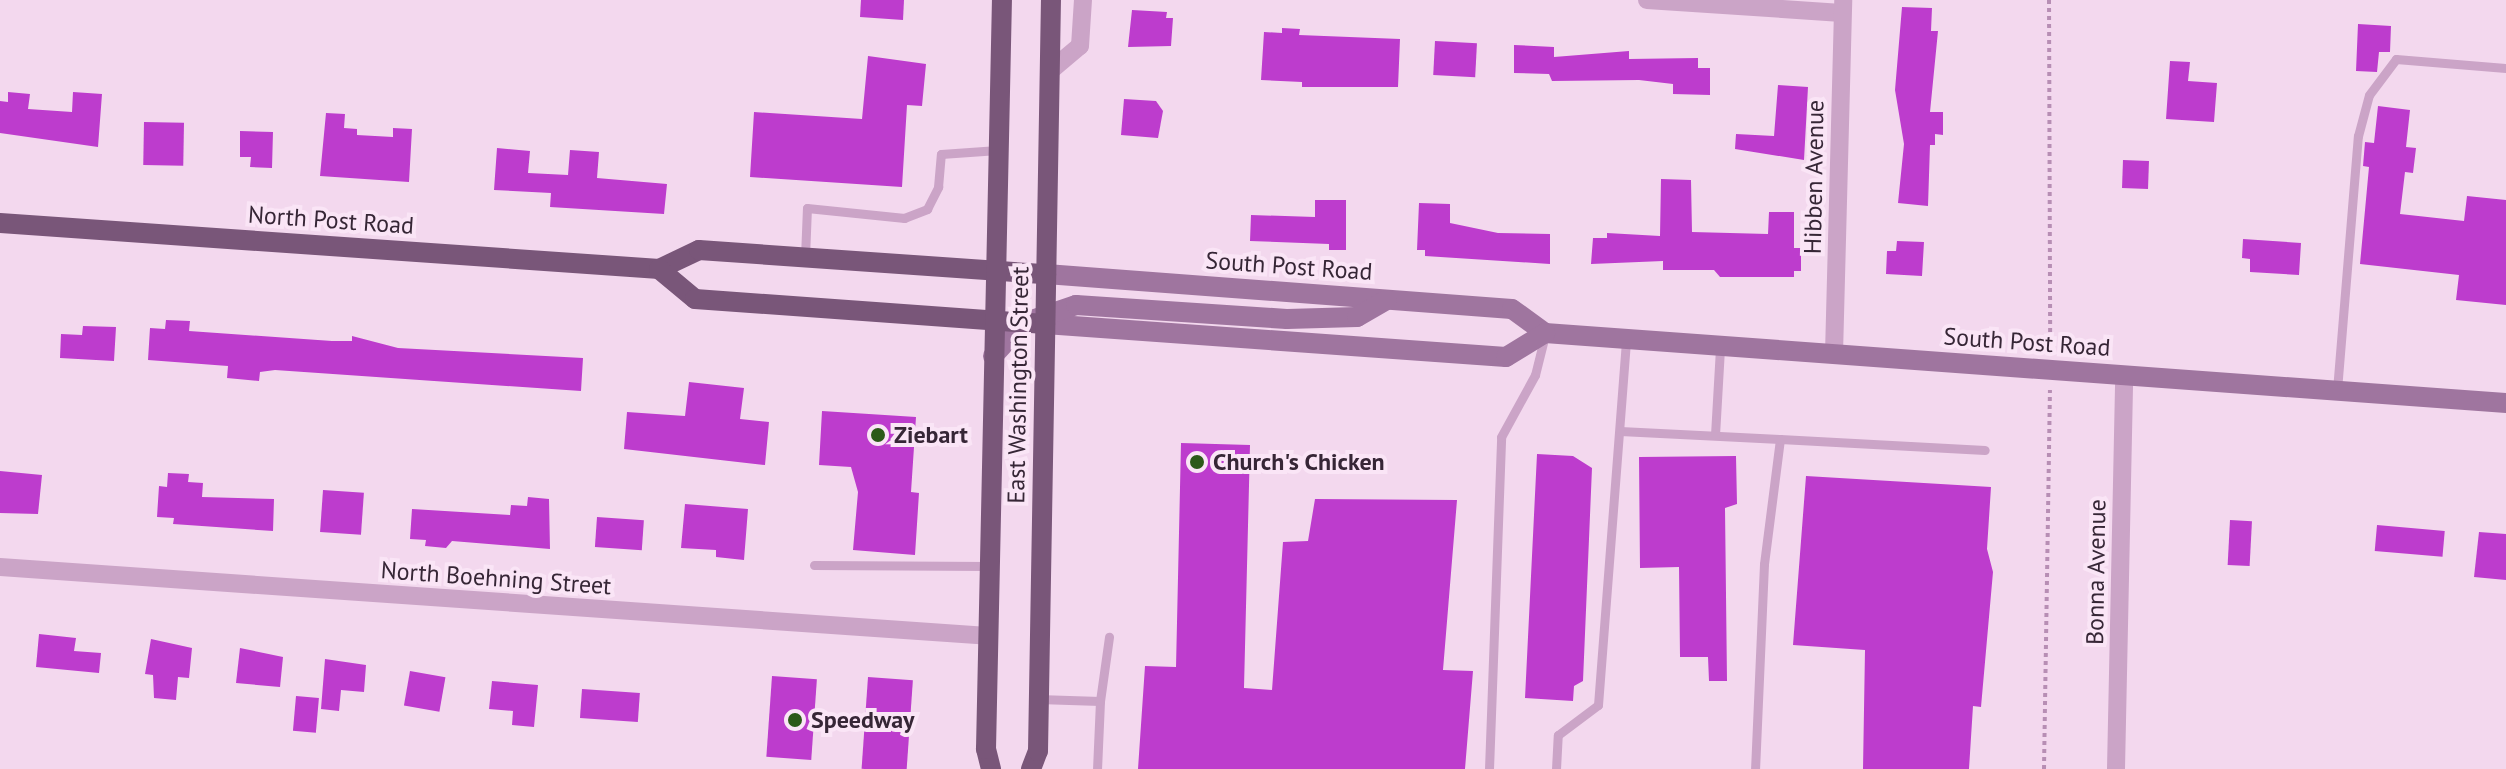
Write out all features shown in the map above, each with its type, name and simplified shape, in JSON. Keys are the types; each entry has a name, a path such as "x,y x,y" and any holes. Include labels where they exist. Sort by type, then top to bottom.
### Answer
{"main road":[{"name":"East Washington Street","path":"991,769 986,749 1002,0"},
{"name":"East Washington Street","path":"1031,769 1038,751 1051,0"},
{"name":"North Post Road","path":"0,223 659,269 699,250 1021,273"},
{"path":"659,269 695,299 994,322 1023,323 1045,319 1076,305 1287,319 1357,317 1386,300"},
{"name":"South Post Road","path":"1021,273 1512,309 1545,333 2506,403"},
{"path":"1045,319 1506,357 1545,333"},
{"path":"993,356 1023,323"}],"street":[{"path":"1050,71 1080,46 1083,0"},
{"path":"1647,0 1842,7"},
{"name":"Hibben Avenue","path":"1834,354 1842,7"},
{"name":"Bonna Avenue","path":"2116,769 2124,375"},
{"name":"North Boehning Street","path":"0,567 988,636"}],"lane":[{"path":"2337,390 2358,136 2369,95 2396,59 2506,68"},
{"path":"805,257 807,208 904,218 927,209 938,187 941,154 998,150"},
{"path":"1489,769 1501,437 1535,375 1545,333"},
{"path":"1556,769 1558,735 1598,705 1626,339"},
{"path":"1715,435 1721,346"},
{"path":"1620,431 1985,450"},
{"path":"1755,769 1764,564 1780,439"},
{"path":"814,565 989,566"},
{"path":"1097,769 1100,701 1109,637"},
{"path":"1038,699 1100,701"}],"building":[{"path":"861,0 904,0 903,20 860,17"},
{"path":"1902,7 1932,8 1931,31 1938,31 1930,112 1943,112 1943,135 1935,134 1935,145 1930,145 1928,206 1898,203 1904,144 1895,90"},
{"path":"1132,10 1167,12 1166,18 1173,18 1171,46 1128,47"},
{"path":"2358,24 2391,26 2390,52 2379,52 2377,72 2356,71"},
{"path":"1282,28 1300,29 1299,35 1400,39 1398,87 1302,87 1302,82 1261,80 1264,32 1282,33"},
{"path":"1435,41 1477,43 1475,77 1433,75"},
{"path":"1514,45 1554,47 1554,57 1629,51 1629,59 1698,58 1698,68 1710,68 1710,95 1673,94 1673,84 1639,80 1552,81 1549,74 1514,73"},
{"path":"868,56 926,64 922,106 907,105 902,187 750,177 754,112 862,119"},
{"path":"2170,61 2190,62 2188,81 2217,83 2214,122 2166,119"},
{"path":"1778,85 1808,87 1804,160 1735,149 1736,134 1774,136"},
{"path":"8,92 30,94 28,109 72,112 73,92 102,94 98,147 0,133 0,101 8,102"},
{"path":"1124,99 1156,101 1163,111 1158,138 1121,135"},
{"path":"2378,106 2410,110 2406,147 2416,148 2413,173 2405,172 2400,214 2464,221 2467,196 2506,200 2506,305 2456,300 2459,275 2360,264 2369,167 2363,166 2365,142 2374,143"},
{"path":"326,113 345,114 344,128 357,129 357,135 393,137 393,128 412,129 409,182 320,176"},
{"path":"144,122 184,123 183,166 143,165"},
{"path":"240,131 273,132 272,168 250,167 251,157 240,157"},
{"path":"497,148 530,151 528,173 568,175 570,150 599,152 597,178 667,184 664,214 550,207 551,193 494,190"},
{"path":"2123,160 2149,161 2148,189 2122,188"},
{"path":"1661,179 1691,180 1692,232 1768,234 1769,212 1794,212 1794,248 1801,248 1801,271 1794,271 1794,277 1720,277 1714,270 1663,270 1663,261 1591,264 1593,238 1607,238 1607,233 1660,236"},
{"path":"1315,200 1346,200 1346,250 1329,250 1329,244 1250,241 1251,215 1315,217"},
{"path":"1419,203 1450,204 1450,223 1498,233 1550,234 1550,264 1425,256 1425,250 1417,250"},
{"path":"2243,239 2301,243 2299,275 2250,272 2250,259 2242,258"},
{"path":"1897,241 1924,242 1922,276 1886,274 1887,251 1896,251"},
{"path":"166,320 190,321 189,331 332,341 352,341 352,336 398,348 583,358 581,391 275,370 260,372 259,381 227,378 228,366 148,360 150,328 165,329"},
{"path":"83,326 116,327 114,361 60,358 61,334 82,335"},
{"path":"689,382 744,388 740,419 769,422 765,465 624,449 627,412 685,416"},
{"path":"822,411 916,417 911,492 919,493 915,555 853,550 858,492 851,467 819,465"},
{"path":"1181,443 1250,445 1244,688 1272,690 1283,542 1308,541 1315,499 1457,500 1443,670 1473,671 1465,769 1138,769 1145,666 1176,667"},
{"path":"1537,454 1573,456 1592,468 1583,681 1574,686 1573,701 1525,698"},
{"path":"1736,456 1737,504 1725,508 1727,681 1709,681 1708,657 1680,657 1679,567 1640,568 1639,457"},
{"path":"0,471 42,475 38,514 0,513"},
{"path":"168,473 189,474 188,482 203,483 202,497 274,499 273,531 173,524 174,518 157,517 159,486 167,487"},
{"path":"1806,476 1991,487 1987,549 1993,572 1981,707 1973,706 1969,769 1863,769 1865,650 1793,645"},
{"path":"323,490 364,493 361,535 320,532"},
{"path":"528,497 549,499 550,549 452,541 446,548 425,546 426,540 410,539 412,509 510,515 511,505 527,506"},
{"path":"685,504 748,509 744,560 716,557 716,550 681,548"},
{"path":"597,517 644,520 642,550 595,547"},
{"path":"2230,520 2252,521 2250,566 2228,565"},
{"path":"2377,525 2445,531 2442,557 2375,551"},
{"path":"2479,532 2506,534 2506,580 2474,577"},
{"path":"39,634 76,638 74,651 101,653 99,673 36,667"},
{"path":"151,639 192,648 189,678 178,677 176,700 154,698 153,675 145,674"},
{"path":"240,648 283,657 280,687 236,683"},
{"path":"325,659 366,665 364,692 341,690 339,711 321,709"},
{"path":"410,671 445,677 439,712 404,705"},
{"path":"772,676 817,679 811,760 766,757"},
{"path":"868,677 913,680 907,769 862,769"},
{"path":"492,681 538,685 534,727 512,725 513,711 489,709"},
{"path":"582,689 640,693 638,722 580,718"},
{"path":"296,696 319,698 316,733 293,731"}],"place":[{"name":"Ziebart","path":"878,435"},
{"name":"Church's Chicken","path":"1197,462"},
{"name":"Speedway","path":"795,720"}]}
